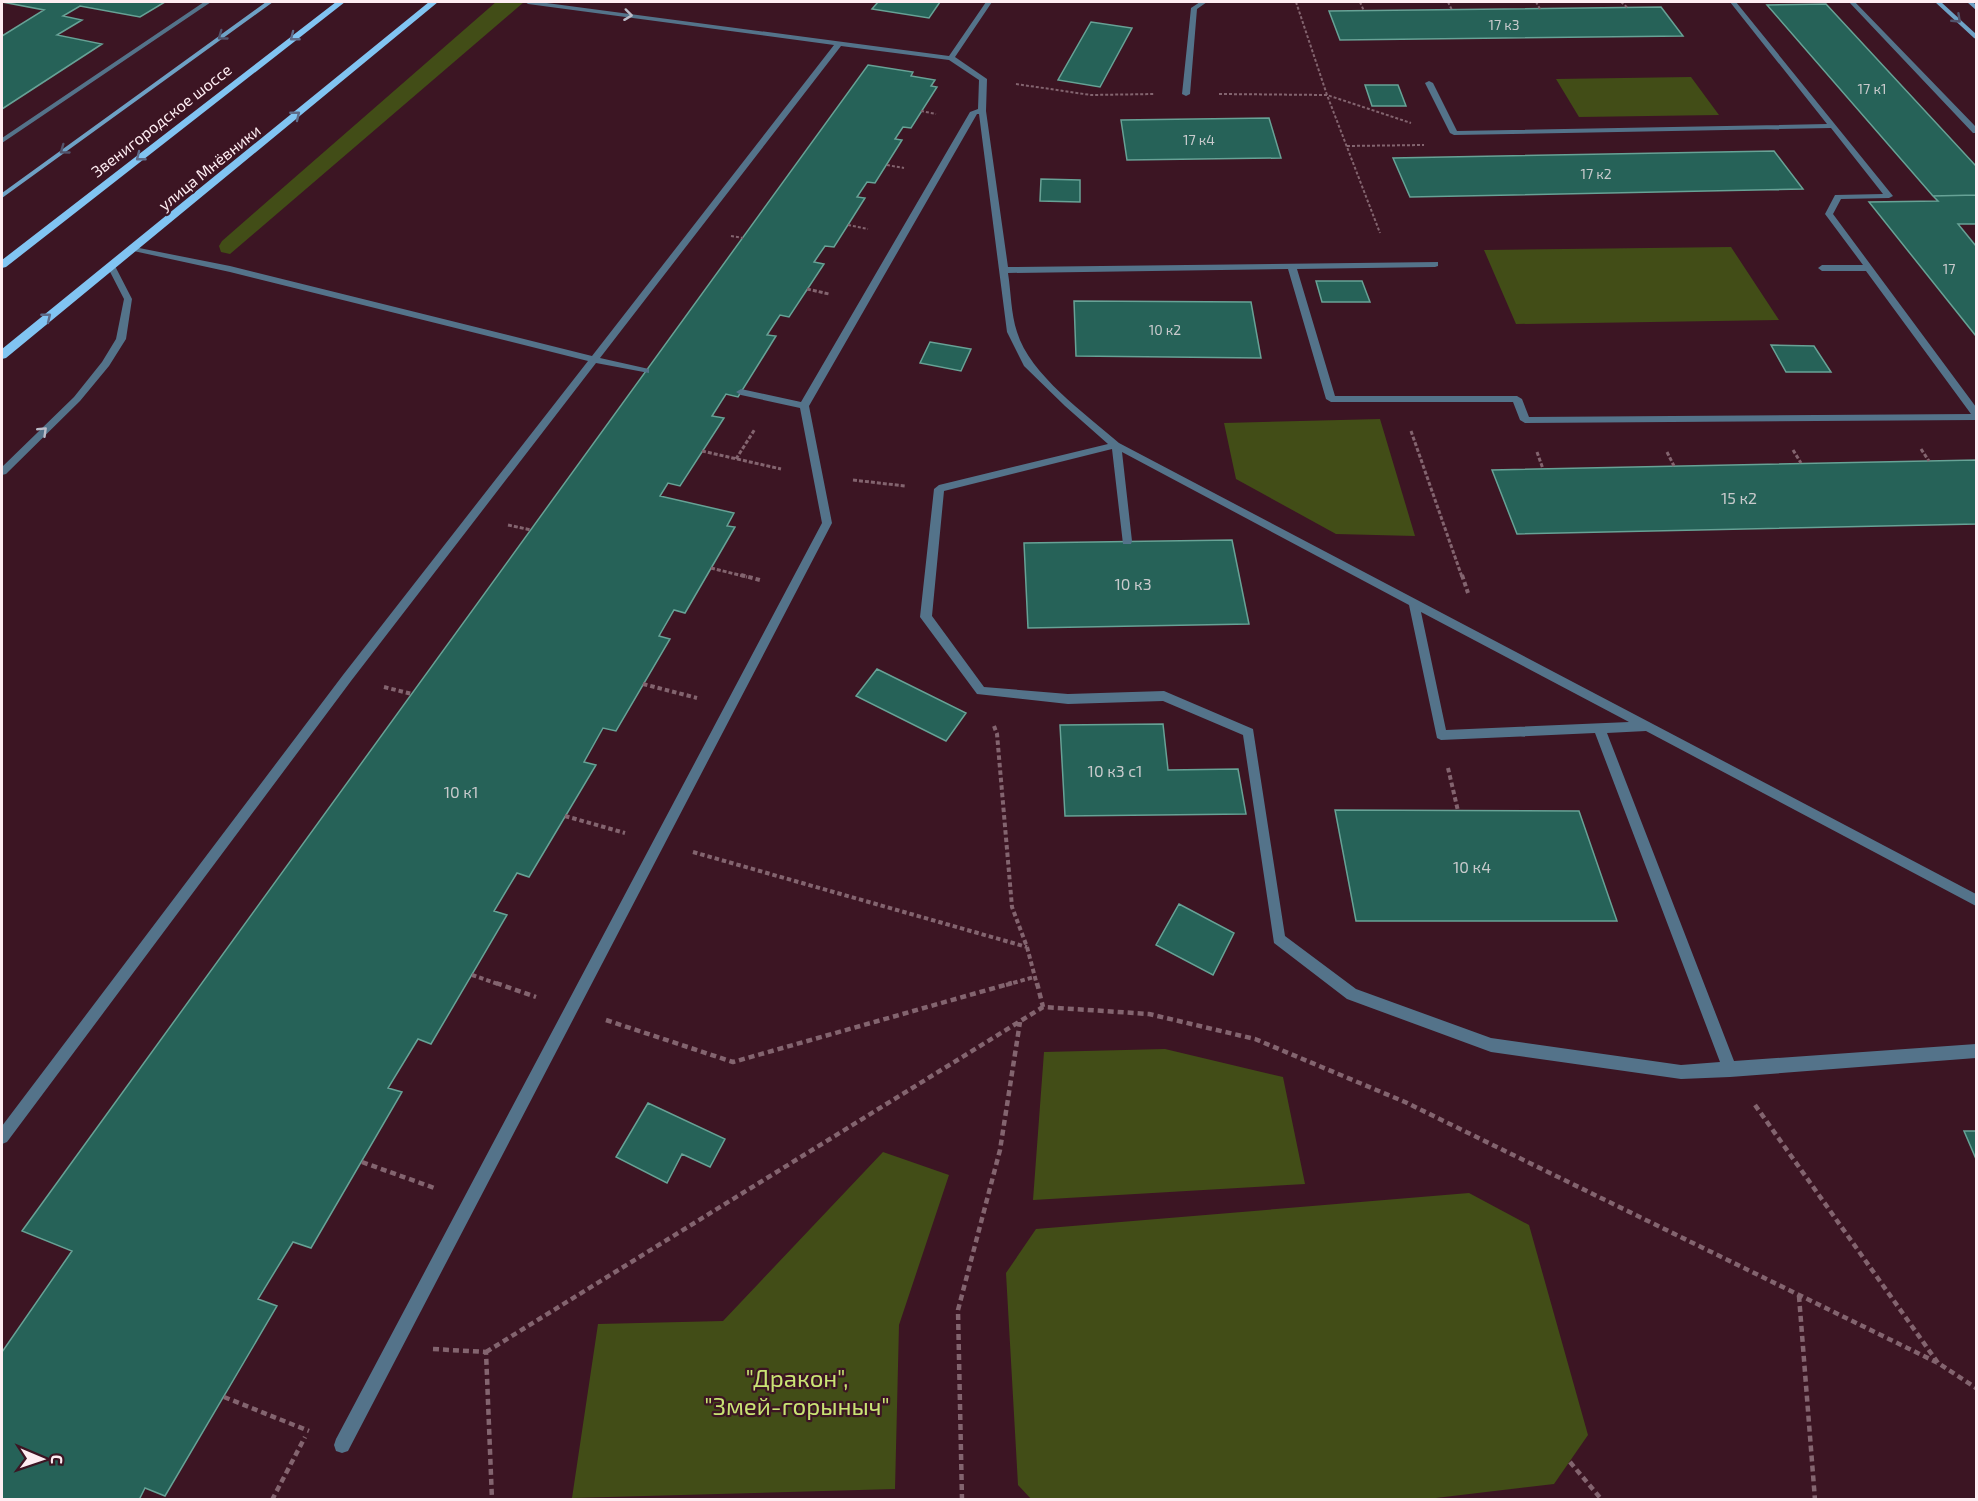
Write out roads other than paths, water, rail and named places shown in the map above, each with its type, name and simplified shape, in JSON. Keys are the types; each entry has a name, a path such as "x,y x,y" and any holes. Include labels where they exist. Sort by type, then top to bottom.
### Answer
{"main road":[{"path":"2,196 270,2"},
{"name":"Звенигородское шоссе","path":"2,265 341,2"},
{"name":"улица Мнёвники","path":"2,355 434,2"},
{"path":"1938,2 1977,37"},
{"path":"1970,2 1977,8"}],"lane":[{"path":"2,141 208,2"},
{"path":"528,2 951,58 982,79 982,111 1012,332 1027,364 1068,404 1116,445 1977,900"},
{"path":"951,58 989,2"},
{"path":"1186,94 1194,9 1203,2"},
{"path":"1733,2 1889,196 1838,197 1829,214 1977,413"},
{"path":"1852,2 1977,130"},
{"path":"2,1137 340,688 840,42"},
{"path":"1429,83 1454,133 1833,126"},
{"path":"342,1445 827,523 804,406 974,112 982,111"},
{"path":"132,248 230,269 646,371"},
{"path":"1005,270 1435,264"},
{"path":"2,472 77,399 106,364 121,339 128,299 111,266"},
{"path":"1292,266 1332,399 1517,399 1524,420 1977,417"},
{"path":"1822,268 1868,268"},
{"path":"741,392 804,406"},
{"path":"1116,445 1127,541"},
{"path":"1116,445 939,489 926,617 981,691 1068,699 1164,696 1249,732 1279,939 1352,994 1491,1045 1681,1072 1977,1051"},
{"path":"1414,602 1441,735 1649,726"},
{"path":"1599,728 1730,1070"}],"park label":[{"name":"\"Дракон\", \"Змей-горыныч\"","path":"797,1391"}]}
